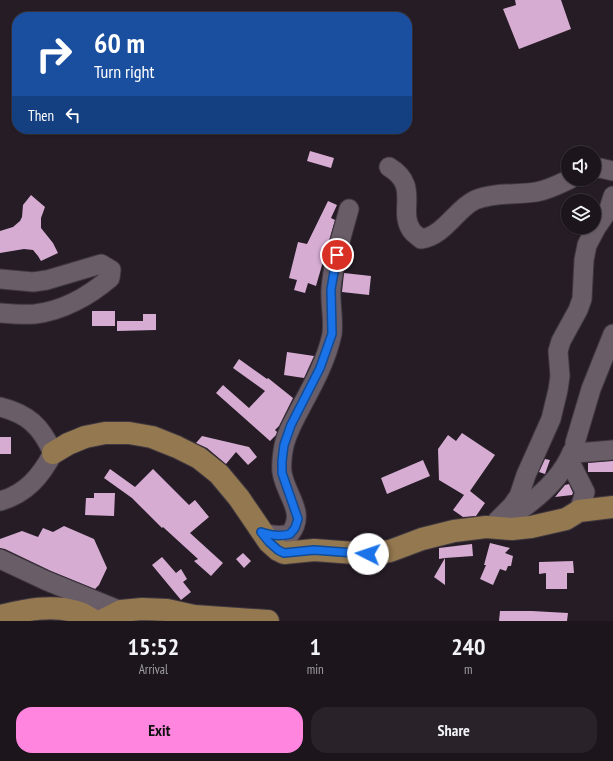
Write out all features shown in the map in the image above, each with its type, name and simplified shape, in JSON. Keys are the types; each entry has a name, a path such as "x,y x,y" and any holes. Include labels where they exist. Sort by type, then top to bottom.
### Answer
{"main road":[{"path":"53,452 85,437 105,433 129,433 152,437 177,447 199,458 219,474 239,498 269,542 284,553 314,550 368,554 390,551 422,539 454,531 489,525 512,529 531,527 566,518 579,511 613,508"},
{"path":"0,616 26,610 60,608 79,612 94,621"},
{"path":"101,621 121,611 142,609 167,610 194,616 268,621"}],"street":[{"path":"389,168 402,178 407,204 407,221 412,232 421,239 428,238 436,233 466,205 477,199 537,192 561,183"},
{"path":"601,168 613,171"},
{"path":"489,525 512,506 519,496 526,475 551,419 560,376 558,351 561,341 578,310 582,298 584,260 587,245 609,209 613,196"},
{"path":"261,532 273,536 290,534 295,528 298,519 282,473 284,445 291,425 320,368 332,334 331,289 334,270 349,209"},
{"path":"0,279 33,282 47,280 101,264 111,270 110,278 103,284 75,302 54,311 34,314 0,313"},
{"path":"489,525 513,516 550,486 572,456 591,389 613,334"},
{"path":"0,406 31,420 46,436 53,452 45,469 24,490 0,501"},
{"path":"572,456 613,450"},
{"path":"572,456 584,492 579,511"},
{"path":"0,559 47,581 121,611"}],"building":[{"path":"515,0 561,0 571,29 519,49 503,9 516,5"},
{"path":"310,151 334,158 331,168 307,161"},
{"path":"31,195 45,207 41,218 41,228 53,243 58,253 41,261 33,250 24,249 0,253 0,231 13,227 20,221 22,217 23,205"},
{"path":"328,201 337,205 331,218 335,220 316,286 308,283 305,293 294,290 297,280 289,278 298,242 307,244"},
{"path":"344,273 371,276 369,295 342,292"},
{"path":"92,311 115,311 115,326 92,326"},
{"path":"143,314 156,314 156,330 117,331 117,321 143,321"},
{"path":"287,352 314,356 304,378 284,375"},
{"path":"239,359 267,379 268,378 293,398 279,426 275,430 277,432 276,435 270,441 216,393 223,385 249,408 265,391 233,368"},
{"path":"462,433 495,455 470,491 485,503 476,516 463,517 453,510 464,495 439,480 438,449 448,435 456,441"},
{"path":"202,436 249,447 257,457 248,465 236,452 226,464 207,448 196,443"},
{"path":"0,437 11,437 11,454 0,454"},
{"path":"545,459 550,460 545,474 539,472"},
{"path":"423,460 430,476 387,494 381,478"},
{"path":"613,461 613,472 588,472 588,463"},
{"path":"110,469 135,487 153,469 189,505 195,500 209,517 190,533 223,563 211,576 194,561 198,559 163,527 162,528 132,498 104,478"},
{"path":"569,484 573,493 572,495 555,497 565,485"},
{"path":"94,493 115,493 114,516 85,515 86,498 94,498"},
{"path":"64,526 94,539 107,568 99,585 95,589 0,548 0,539 22,531 38,537 43,528 53,532"},
{"path":"490,543 510,548 505,553 513,556 511,566 508,566 506,571 500,569 493,585 480,579 486,565 484,565"},
{"path":"472,544 473,556 439,559 439,548"},
{"path":"243,553 251,561 244,568 236,559"},
{"path":"162,557 176,573 181,569 187,579 183,582 191,592 181,600 152,565"},
{"path":"445,558 445,585 434,577"},
{"path":"573,561 574,573 567,573 567,589 546,589 546,573 539,574 539,562"},
{"path":"500,611 568,613 567,621 499,621"}],"route":[{"path":"337,255 331,289 332,334 320,368 291,425 284,445 282,473 298,519 295,528 290,534 273,536 261,532 269,542 284,553 314,550 368,554"}]}
